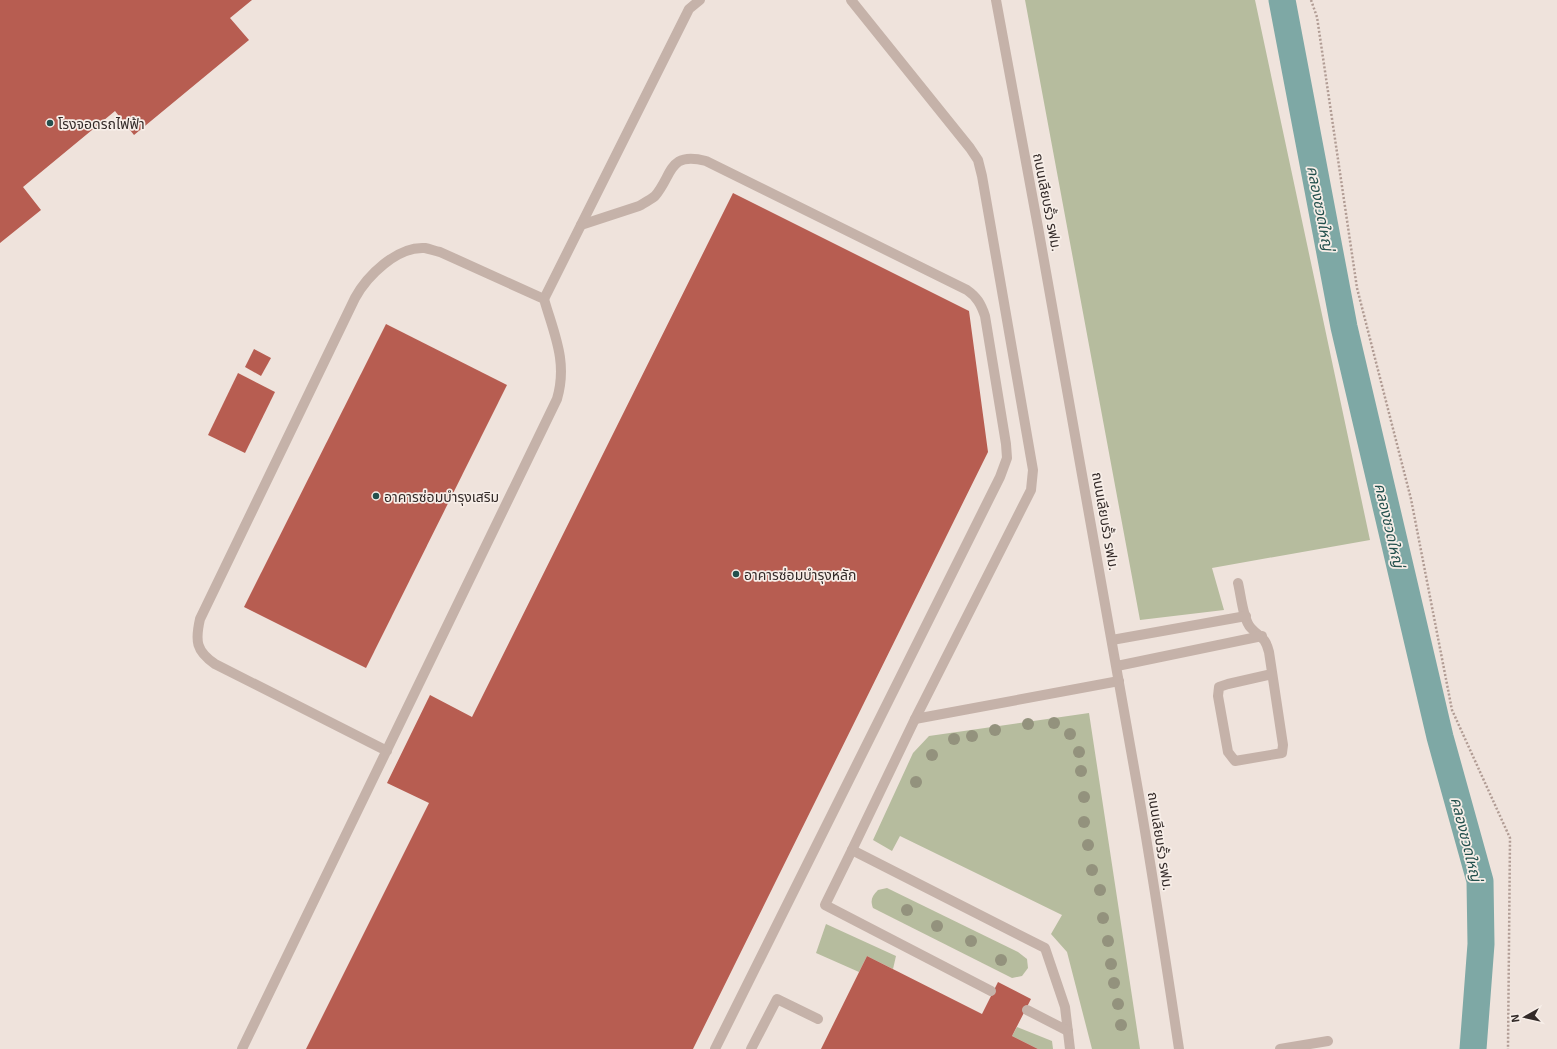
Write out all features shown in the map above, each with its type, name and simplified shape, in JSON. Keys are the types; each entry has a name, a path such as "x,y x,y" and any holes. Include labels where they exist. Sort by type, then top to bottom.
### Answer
{"street":[{"path":"242,1049 557,399 562,373 561,357 544,299 688,9 700,0"},
{"path":"851,0 978,160 1033,470 1030,490 915,719 825,905 991,991"},
{"name":"ถนนเลียบรั้ว รฟม.","path":"996,0 1055,316 1117,666 1140,800 1179,1049"},
{"path":"581,225 647,202 654,196 672,166 679,161 688,158 698,158 706,161 967,290 975,296 981,304 985,316 1004,429 1007,458 1000,477 716,1049"},
{"path":"387,751 215,664 205,657 198,646 197,633 200,619 354,298 374,272 394,257 408,250 424,248 440,252 544,299"},
{"path":"1238,583 1250,628 1262,636 1267,644 1272,674 1283,745 1282,753 1235,761 1228,752 1218,696 1219,687 1272,674"},
{"path":"1112,640 1246,616"},
{"path":"1117,666 1262,636"},
{"path":"915,719 1119,681"},
{"path":"852,850 1045,948 1065,1007 1070,1049"},
{"path":"751,1049 777,999 818,1019"},
{"path":"1027,1010 1068,1031"},
{"path":"1280,1049 1328,1041"}],"path":[{"path":"1311,0 1317,17 1356,288 1411,499 1452,710 1510,838 1508,1049"}],"green space":[{"path":"1025,0 1255,0 1370,540 1212,568 1224,610 1140,620"},
{"path":"1089,713 1140,1049 1092,1049 1067,952 1051,934 1062,915 900,836 892,851 873,840 913,753 929,736"},
{"path":"887,888 1018,952 1027,959 1028,968 1022,976 1012,978 873,908 872,898 874,894 878,890"},
{"path":"826,924 896,956 893,969 867,956 859,972 816,953"},
{"path":"1017,1027 1052,1041 1053,1049 1038,1049 1012,1036"}],"building":[{"name":"โรงจอดรถไฟฟ้า","path":"0,0 252,0 230,18 249,40 134,135 115,111 23,187 41,210 0,243"},
{"name":"อาคารซ่อมบำรุงหลัก","path":"733,193 969,311 988,452 693,1049 306,1049 429,803 387,783 430,695 472,717"},
{"name":"อาคารซ่อมบำรุงเสริม","path":"386,324 507,385 366,668 244,607"},
{"path":"254,349 271,358 261,376 245,367"},
{"path":"238,373 275,392 245,453 208,435"},
{"path":"867,956 982,1014 998,982 1031,999 1012,1036 1038,1049 821,1049"}],"waterway":[{"name":"คลองชวดใหญ่","path":"1282,0 1344,327 1440,737 1480,881 1481,944 1473,1049"}],"place":[{"name":"โรงจอดรถไฟฟ้า","path":"50,123"},
{"name":"อาคารซ่อมบำรุงเสริม","path":"376,496"},
{"name":"อาคารซ่อมบำรุงหลัก","path":"736,574"}]}
